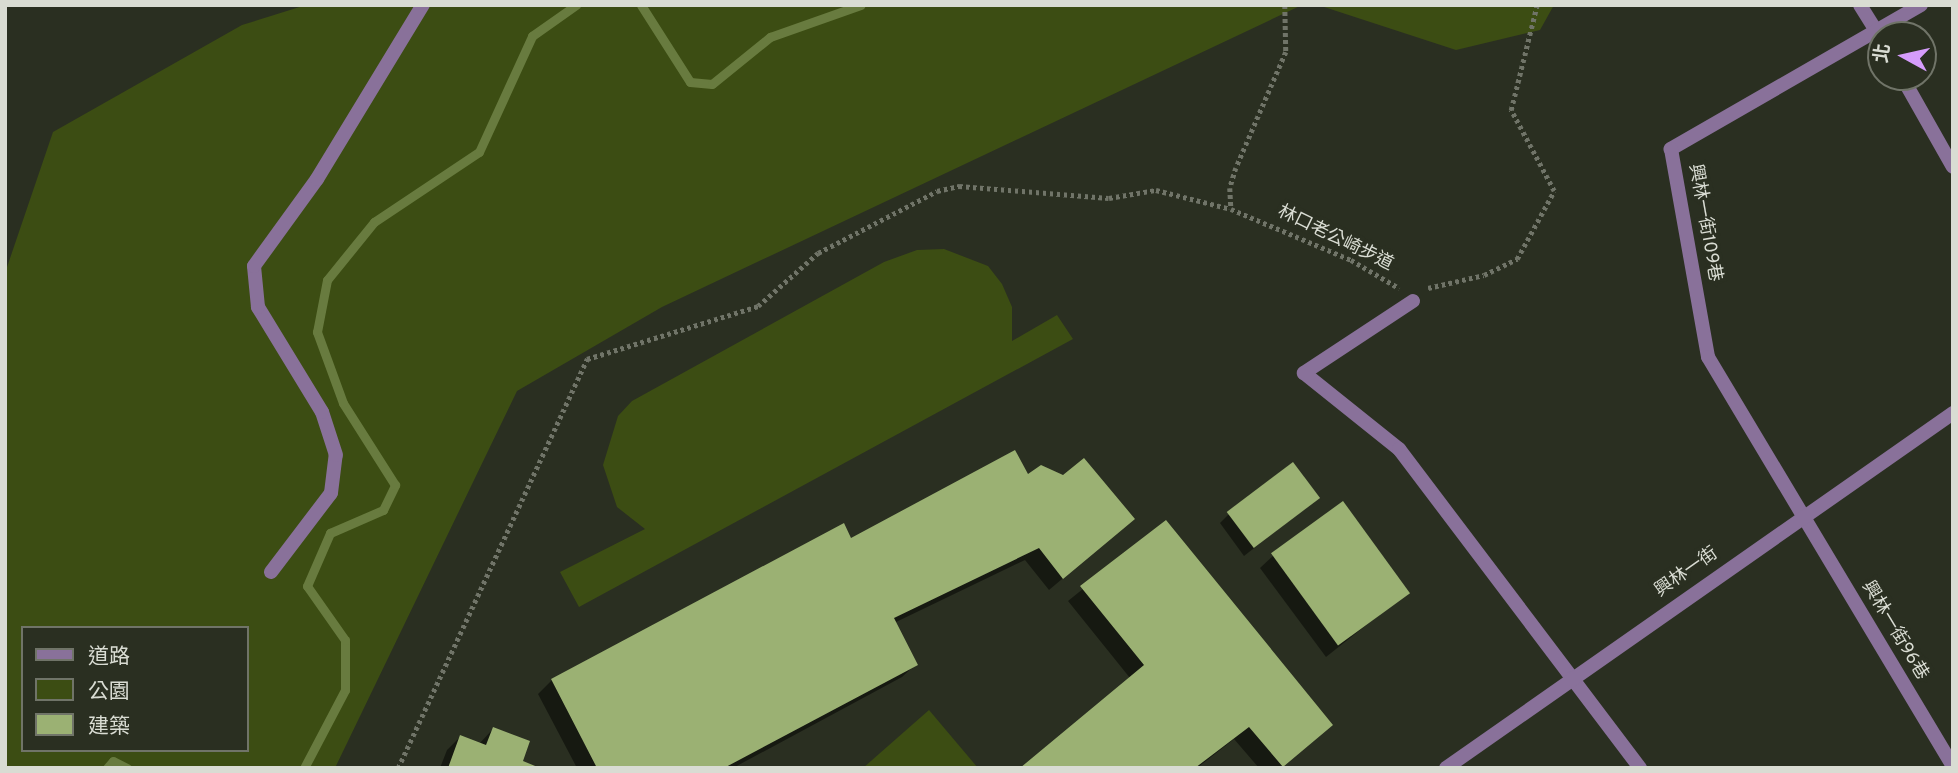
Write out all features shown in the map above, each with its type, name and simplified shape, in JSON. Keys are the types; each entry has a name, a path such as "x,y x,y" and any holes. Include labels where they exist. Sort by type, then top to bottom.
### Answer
{"street":[{"path":"271,572 331,493 336,455 322,412 258,307 254,266 317,179 422,5"},
{"path":"1860,5 1870,21"},
{"path":"1899,21 1921,5"},
{"name":"興林一街109巷","path":"1803,515 1708,357 1671,149 1867,42"},
{"path":"1910,91 1953,167"},
{"path":"1413,301 1304,373 1399,449 1640,768"},
{"name":"興林一街","path":"1446,768 1803,515 1953,413"},
{"name":"興林一街96巷","path":"1803,515 1953,767"}],"path":[{"path":"1231,209 1230,188 1236,167 1286,52 1285,5"},
{"path":"1413,301 1430,285 1484,275 1517,259 1553,191 1511,110 1537,5"},
{"name":"林口老公崎步道","path":"398,768 587,359 758,306 818,253 937,191 959,186 1109,198 1156,190 1231,209 1352,260 1394,283 1413,301"}],"green space":[{"path":"306,5 1302,5 662,307 517,391 335,768 5,768 5,273 53,132 242,25"},
{"path":"1318,5 1554,5 1540,30 1456,50"},
{"path":"944,249 988,266 1002,284 1012,307 1012,341 1057,315 1073,339 579,607 560,572 645,529 617,507 603,465 618,416 632,401 884,262 917,250"},
{"path":"929,710 978,768 863,768"}],"building":[{"path":"1015,450 1028,474 1041,465 1063,475 1084,458 1135,519 1063,579 1039,548 894,618 918,665 724,768 597,768 551,679 844,523 851,538"},
{"path":"1293,462 1320,498 1254,548 1227,512"},
{"path":"1343,501 1410,593 1338,646 1271,553"},
{"path":"1166,520 1333,725 1283,767 1249,727 1195,768 1020,768 1144,665 1080,586"},
{"path":"493,727 530,741 523,761 540,768 448,768 460,735 486,745"}],"waterway":[{"path":"304,768 345,690 345,640 307,586 330,533 383,510 395,485 343,403 317,332 327,280 374,222 479,152 532,36 576,5"},
{"path":"641,5 690,82 712,84 770,37 861,5"},
{"path":"107,768 113,761 127,768"}]}
